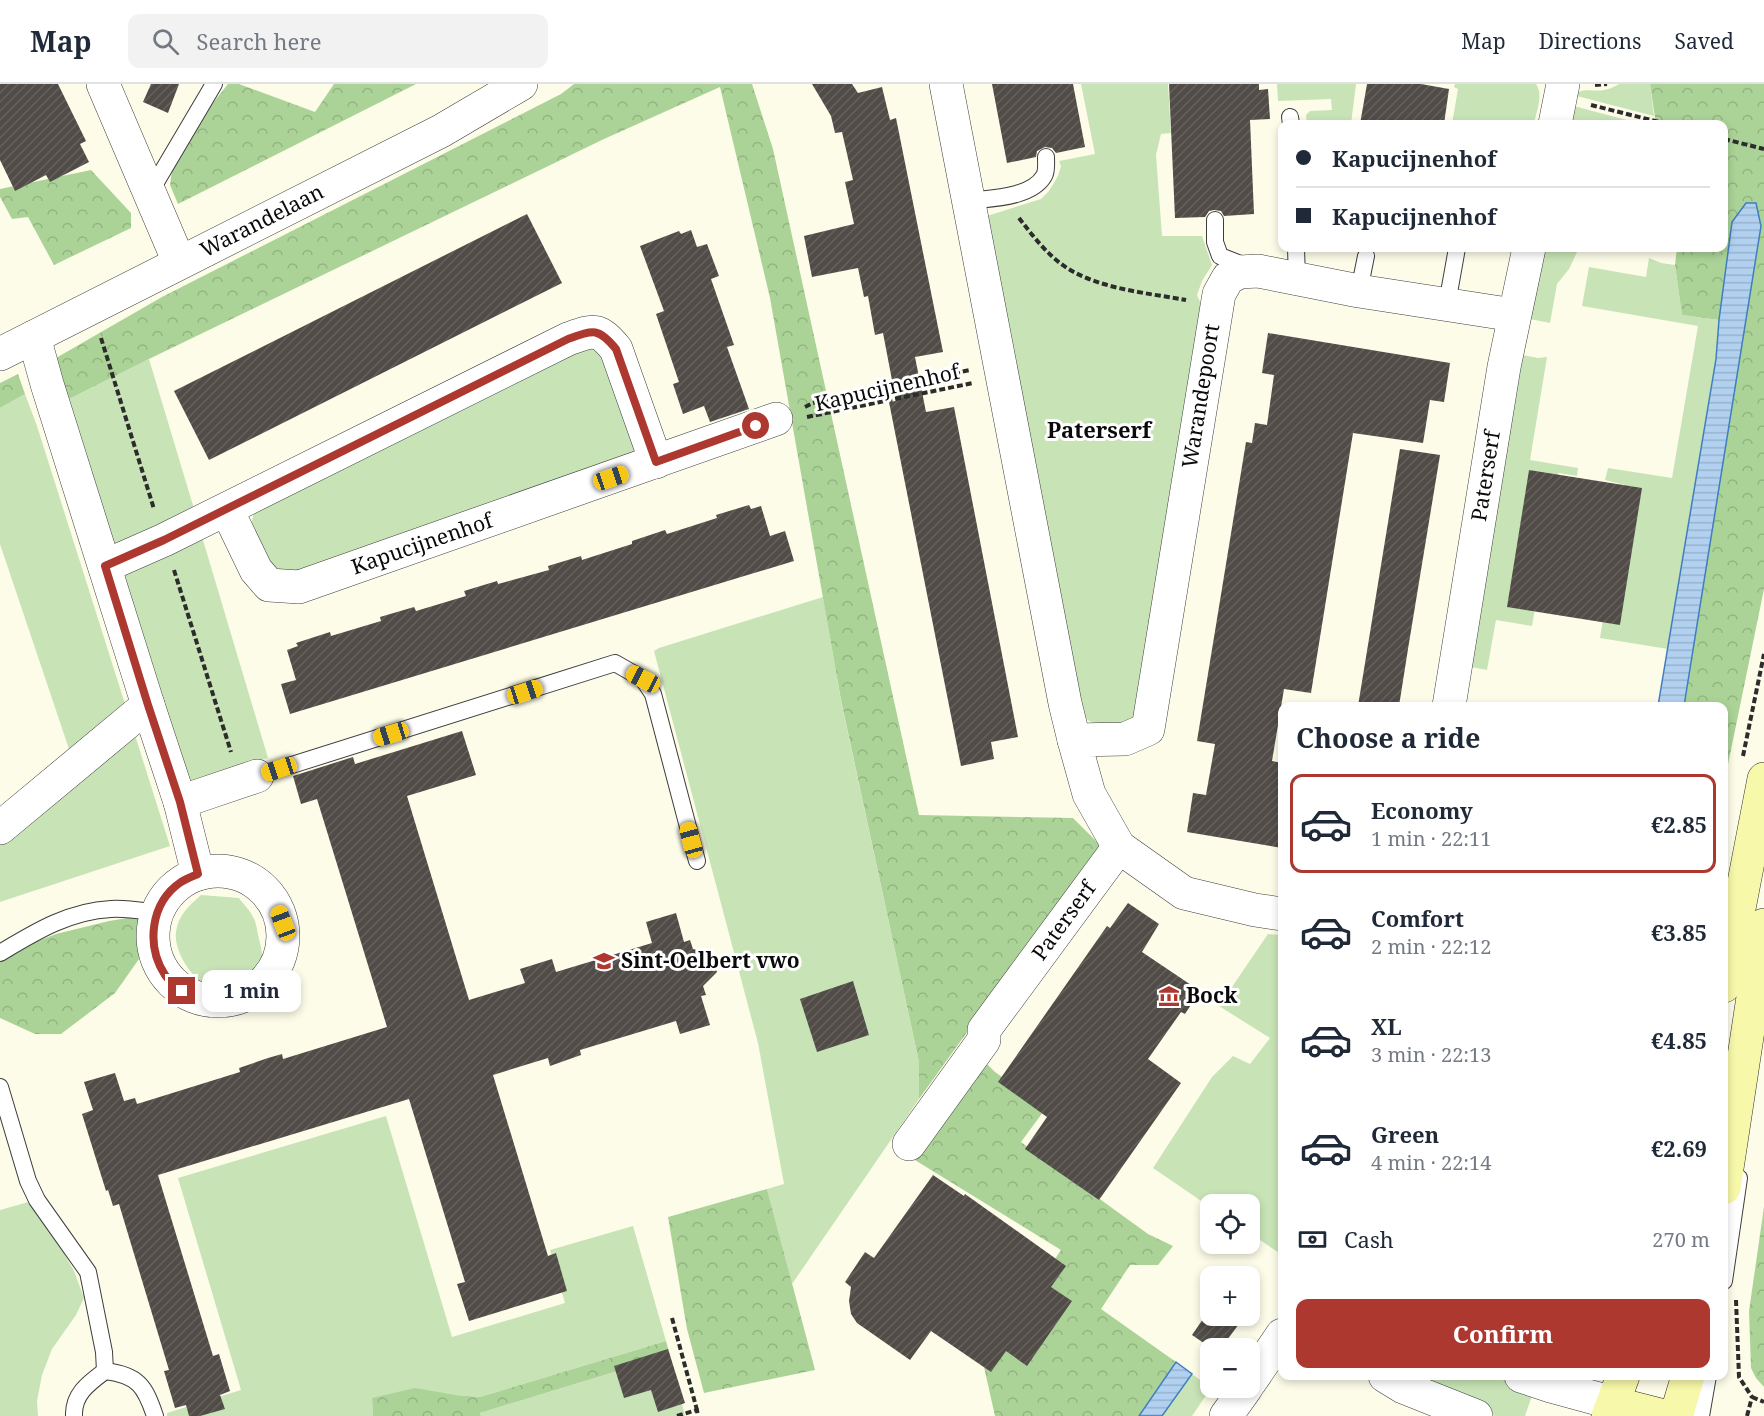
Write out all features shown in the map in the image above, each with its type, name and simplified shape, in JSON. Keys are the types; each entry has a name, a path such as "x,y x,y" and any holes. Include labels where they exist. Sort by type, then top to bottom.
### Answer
{"street":[{"path":"103,84 178,262"},
{"name":"Warandelaan","path":"0,354 441,131 521,84"},
{"path":"946,84 1065,703 1089,794 1119,847 1184,893 1278,913"},
{"path":"1558,120 1575,94"},
{"name":"Paterserf","path":"1450,702 1502,379 1528,252"},
{"name":"Warandepoort","path":"1074,740 1125,739 1148,729 1216,304 1228,278 1240,272 1258,271 1296,263 1359,291 1514,315"},
{"path":"105,566 227,510 568,339 590,331 605,335 616,349 656,462"},
{"path":"34,337 180,802 198,874"},
{"name":"Kapucijnenhof","path":"227,510 256,570 269,585 299,587 776,419"},
{"path":"0,828 148,705"},
{"path":"1728,956 1753,767"},
{"path":"180,802 257,776"},
{"name":"Paterserf","path":"909,1144 984,1040 984,1030 1119,847"},
{"path":"220,871 242,875 261,886 275,903 283,923 284,946 277,967 264,984 245,996 224,1002 202,1000 182,991 166,977 156,959 152,938 157,913 165,898 180,883 198,874 220,871"},
{"path":"1728,1162 1764,925"},
{"path":"1260,1367 1278,1341"},
{"path":"1392,1380 1403,1387 1476,1416"},
{"path":"1537,1380 1608,1398 1664,1416"},
{"path":"1676,1416 1687,1380"},
{"path":"1226,1416 1239,1398"}],"lane":[{"path":"149,194 214,84"},
{"path":"968,201 1018,194 1037,185 1046,174 1046,157"},
{"path":"1215,220 1215,242 1220,256 1258,271"},
{"path":"1448,304 1456,252"},
{"path":"1359,291 1366,256"},
{"path":"257,776 615,663 643,679 652,694 697,861"},
{"path":"0,953 37,930 86,912 133,909 157,913"},
{"path":"1728,1254 1764,1009"},
{"path":"0,1087 28,1181 37,1200 88,1272 104,1352 105,1371"},
{"path":"74,1416 74,1407 80,1391 105,1371 124,1373 138,1382 149,1399 154,1416"},
{"path":"1701,1416 1707,1380"}],"path":[{"path":"1591,84 1607,84"},
{"path":"1575,94 1655,120"},
{"path":"1728,140 1764,149"},
{"path":"1002,196 1039,244 1067,268 1106,286 1216,304"},
{"name":"Kapucijnenhof","path":"776,419 813,404 1000,370"},
{"name":"Kapucijnenhof","path":"776,419 813,417 1000,370"},
{"path":"1753,767 1764,654"},
{"path":"672,1318 698,1416"},
{"path":"1747,1416 1752,1396 1764,1402"},
{"path":"676,1416 697,1410"}],"green space":[{"path":"228,84 239,84 315,112 334,84 416,84 178,204 170,185 172,170 212,104"},
{"path":"574,84 752,84 773,149 919,815 1073,818 1101,846 919,1099 919,1062 841,700 770,298 720,87 604,139 67,400 56,358 162,297 561,94"},
{"path":"1081,84 1168,84 1171,133 1161,134 1156,155 1162,236 1202,236 1212,265 1197,295 1203,309 1140,704 1131,723 1111,725 1100,725 1083,716 987,216 1041,199 1058,176 1061,166 1059,161 1095,154"},
{"path":"1277,84 1356,84 1352,120 1307,120 1306,115 1310,111 1332,110 1331,99 1278,101"},
{"path":"1455,84 1536,84 1539,98 1535,120 1453,120 1458,89 1454,87"},
{"path":"1619,84 1650,84 1654,116 1573,95 1584,90 1606,90"},
{"path":"1650,84 1764,84 1764,589 1728,764 1728,702 1685,702 1699,605 1732,222 1719,320 1682,315 1675,265 1677,252 1728,252 1728,120 1655,120"},
{"path":"1570,105 1627,120 1567,120"},
{"path":"91,170 131,213 131,228 54,265 28,217 12,219 0,197 0,189"},
{"path":"1539,252 1577,252 1569,269 1557,284 1550,323 1525,318"},
{"path":"1649,258 1675,265 1682,315 1719,320 1716,359 1668,649 1600,638 1625,485 1605,480 1608,468 1672,478 1698,326 1582,306 1589,267 1646,277"},
{"path":"581,344 597,349 621,400 636,457 289,577 274,574 251,526 256,502"},
{"path":"1518,354 1538,358 1547,357 1530,460 1578,468 1577,476 1558,473 1532,626 1496,620 1487,670 1466,666"},
{"path":"149,359 195,512 113,545 67,400"},
{"path":"18,374 25,394 0,408 0,383"},
{"path":"25,394 125,704 69,749 0,544 0,408"},
{"path":"200,530 268,758 184,784 122,573"},
{"path":"823,597 841,701 919,1062 919,1099 792,1284 767,1189 784,1184 758,1043 654,651"},
{"path":"134,732 170,846 0,902 0,840"},
{"path":"201,895 239,898 252,914 262,951 262,964 256,976 250,980 220,990 203,983 188,968 178,950 177,926 185,911"},
{"path":"140,916 136,928 139,959 115,993 61,1034 35,1034 0,1018 0,959 5,954 56,934"},
{"path":"1268,934 1278,935 1278,1252 1260,1240 1260,1194 1200,1194 1200,1200 1153,1168 1212,1077 1233,1056 1250,1064 1270,1038 1219,1006"},
{"path":"982,1059 995,1072 1046,1108 1021,1142 1148,1234 1173,1246 1158,1265 1130,1265 1101,1309 1176,1362 1139,1416 995,1416 984,1367 1061,1250 910,1157"},
{"path":"386,1116 452,1337 565,1303 550,1250 633,1226 666,1341 480,1397 455,1395 372,1398 373,1416 167,1416 167,1413 241,1390 178,1178"},
{"path":"767,1189 815,1370 704,1393 687,1329 668,1217"},
{"path":"39,1199 57,1241 74,1271 84,1298 76,1315 52,1349 42,1375 37,1401 38,1416 0,1416 0,1210"},
{"path":"1764,1207 1764,1387 1751,1368 1749,1311"},
{"path":"666,1341 670,1355 480,1413 481,1416 373,1416 372,1398 415,1388 480,1397"},
{"path":"670,1355 685,1416 481,1416 480,1413"},
{"path":"1192,1374 1200,1380 1200,1398 1204,1398 1192,1416 1162,1416"},
{"path":"1418,1380 1503,1380 1534,1390 1525,1416 1495,1416 1465,1404"}],"water":[{"path":"1746,203 1756,203 1761,226 1685,702 1659,702 1716,359 1732,222"},
{"path":"1176,1362 1192,1374 1162,1416 1139,1416"}],"building":[{"path":"0,84 58,84 86,141 80,144 89,162 50,182 46,175 15,191 0,160"},
{"path":"151,84 179,84 168,113 143,102"},
{"path":"812,84 852,84 858,93 882,87 890,120 896,118 943,352 915,357 926,412 954,407 1018,737 991,742 994,759 961,766 889,402 896,401 883,333 875,335 868,296 864,297 858,268 812,277 804,236 854,224 845,182 853,180 842,132 835,133 831,116"},
{"path":"992,84 1073,84 1085,147 1056,153 1052,148 1045,147 1037,151 1036,157 1007,163"},
{"path":"1169,84 1259,84 1259,90 1268,89 1270,119 1250,120 1254,214 1224,216 1221,211 1214,210 1209,211 1205,217 1175,218"},
{"path":"1367,84 1421,84 1449,89 1445,120 1361,120"},
{"path":"527,214 562,283 209,460 174,391"},
{"path":"691,230 697,247 707,244 719,276 711,279 734,345 727,347 749,409 710,422 704,406 683,414 673,384 679,382 656,314 664,311 640,246 679,231 681,234"},
{"path":"1268,333 1450,363 1444,402 1430,400 1423,443 1353,433 1311,693 1284,689 1282,702 1278,702 1278,725 1272,761 1278,762 1278,847 1187,832 1193,793 1206,795 1215,744 1197,741 1246,442 1252,443 1255,423 1267,425 1274,375 1262,373"},
{"path":"1400,449 1440,455 1400,702 1359,702"},
{"path":"1529,470 1642,488 1620,625 1507,607"},
{"path":"749,505 751,509 761,506 770,536 785,531 794,561 290,714 281,684 296,680 287,650 298,646 296,643 330,632 331,636 381,621 380,617 414,607 416,611 466,596 464,591 549,570 548,566 581,556 582,560 632,544 632,541 665,530 667,534"},
{"path":"462,731 476,775 407,796 469,1000 525,983 520,969 552,959 556,972 652,943 646,922 676,913 684,942 690,940 693,949 711,953 717,972 703,986 706,995 701,996 710,1025 680,1034 676,1021 580,1050 581,1055 550,1066 548,1058 493,1075 548,1256 556,1253 567,1291 469,1321 457,1284 465,1282 409,1099 158,1175 213,1356 219,1354 230,1391 220,1395 225,1409 200,1416 189,1416 186,1405 175,1408 164,1371 169,1370 119,1204 113,1206 108,1190 106,1191 82,1114 93,1110 84,1082 115,1073 124,1101 135,1098 137,1104 240,1072 239,1068 268,1058 282,1054 283,1059 387,1027 317,799 301,804 293,776 353,757 355,764"},
{"path":"1128,903 1159,924 1142,952 1200,991 1185,1014 1181,1012 1148,1059 1181,1083 1099,1200 1025,1149 1047,1117 998,1082 1107,926 1110,928"},
{"path":"853,981 869,1035 817,1052 800,999"},
{"path":"933,1175 964,1196 965,1194 1066,1266 1051,1287 1072,1301 1027,1366 1006,1351 991,1372 931,1331 910,1360 857,1323 851,1314 849,1301 851,1287 845,1282 865,1252 874,1258"},
{"path":"1200,1323 1200,1326 1238,1326 1228,1338 1200,1338 1200,1340 1192,1335"},
{"path":"668,1349 685,1403 658,1412 651,1390 624,1398 614,1366"}],"place":[{"name":"Sint-Oelbert vwo","path":"604,961"},
{"name":"Bock","path":"1169,996"}],"district":[{"name":"Paterserf","path":"1099,430"}],"route":[{"path":"182,991 166,977 156,959 152,938 155,917 165,898 180,883 198,874 180,802 105,566 227,510 568,339 590,331 605,335 616,349 656,462 756,426"}]}
